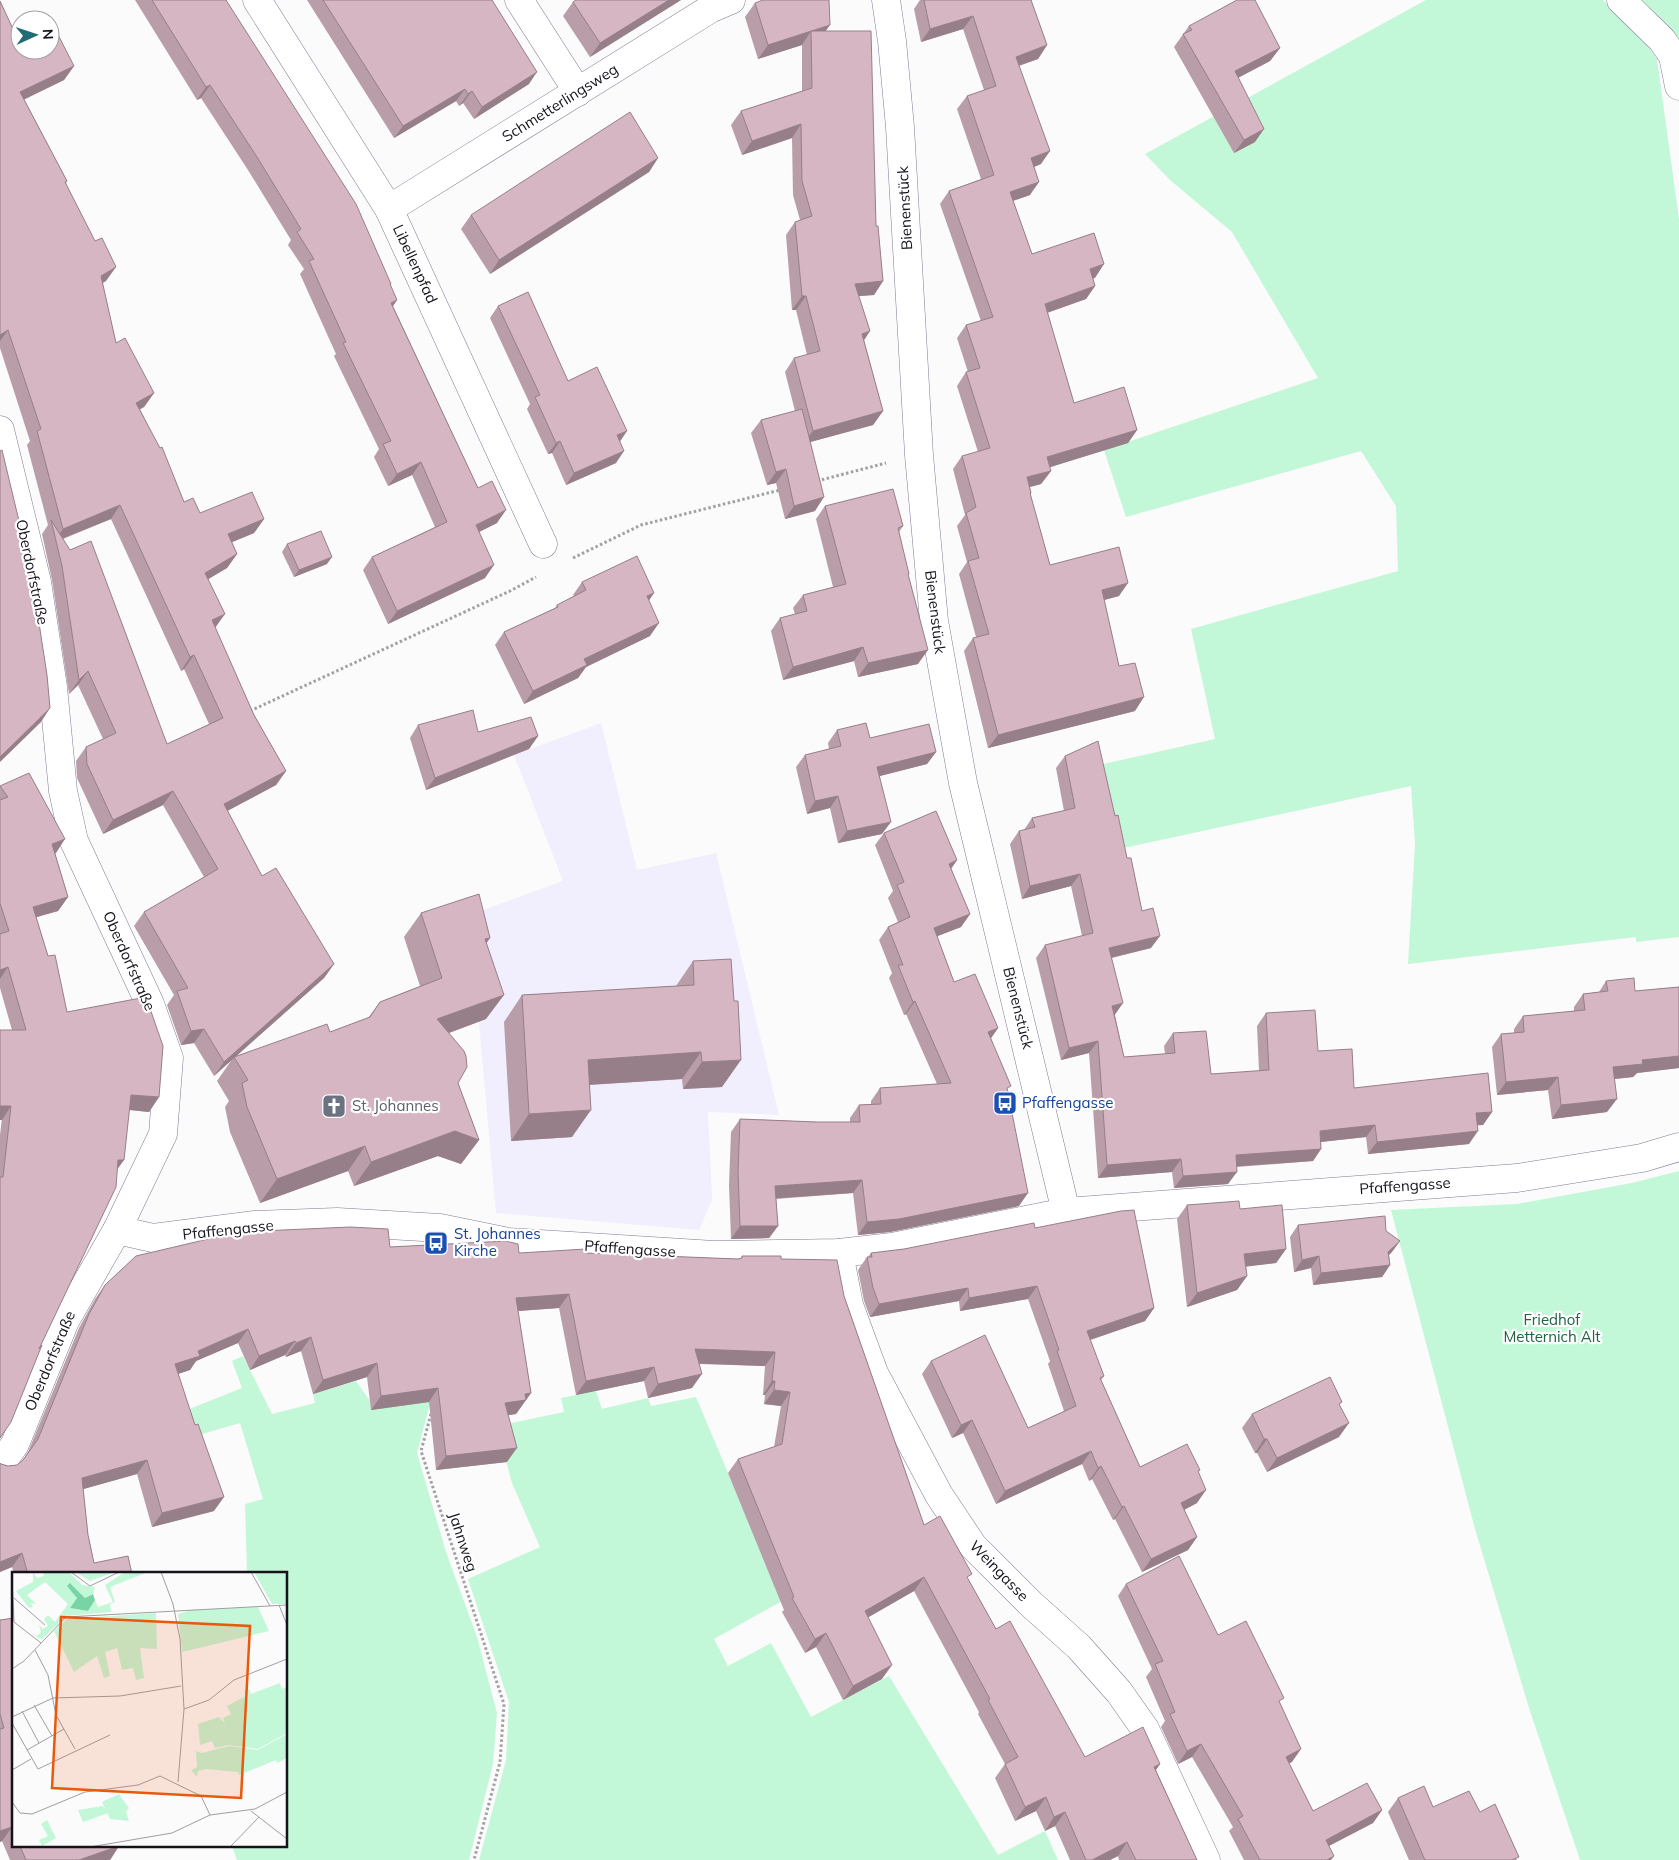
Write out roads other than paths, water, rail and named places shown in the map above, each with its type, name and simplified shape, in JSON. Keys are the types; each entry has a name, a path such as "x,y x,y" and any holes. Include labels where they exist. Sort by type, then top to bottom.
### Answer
{"street":[{"name":"Libellenpfad","path":"257,0 389,209 543,544"},
{"path":"519,0 578,92"},
{"name":"Schmetterlingsweg","path":"389,209 710,9 731,0"},
{"name":"Bienenstück","path":"886,0 900,126 919,455 934,621 963,782 1066,1212"},
{"path":"1621,0 1662,40 1673,56 1679,86"},
{"name":"Oberdorfstraße","path":"0,430 37,582 53,687 63,791 74,841 150,1004 169,1058 163,1134 117,1230 65,1321 15,1444 0,1465"},
{"name":"Pfaffengasse","path":"117,1230 153,1238 255,1225 337,1222 440,1228 508,1242 714,1255 839,1253 892,1247 1066,1212 1517,1178 1642,1158 1679,1147"},
{"name":"Weingasse","path":"839,1253 848,1306 874,1373 939,1494 973,1546 1031,1604 1079,1647 1119,1692 1145,1729 1206,1860"}],"place":[{"name":"Pfaffengasse","path":"1005,1103"},
{"name":"St. Johannes","path":"334,1106"},
{"name":"St. Johannes Kirche","path":"436,1243"}],"park label":[{"name":"Friedhof Metternich Alt","path":"1552,1328"}]}
